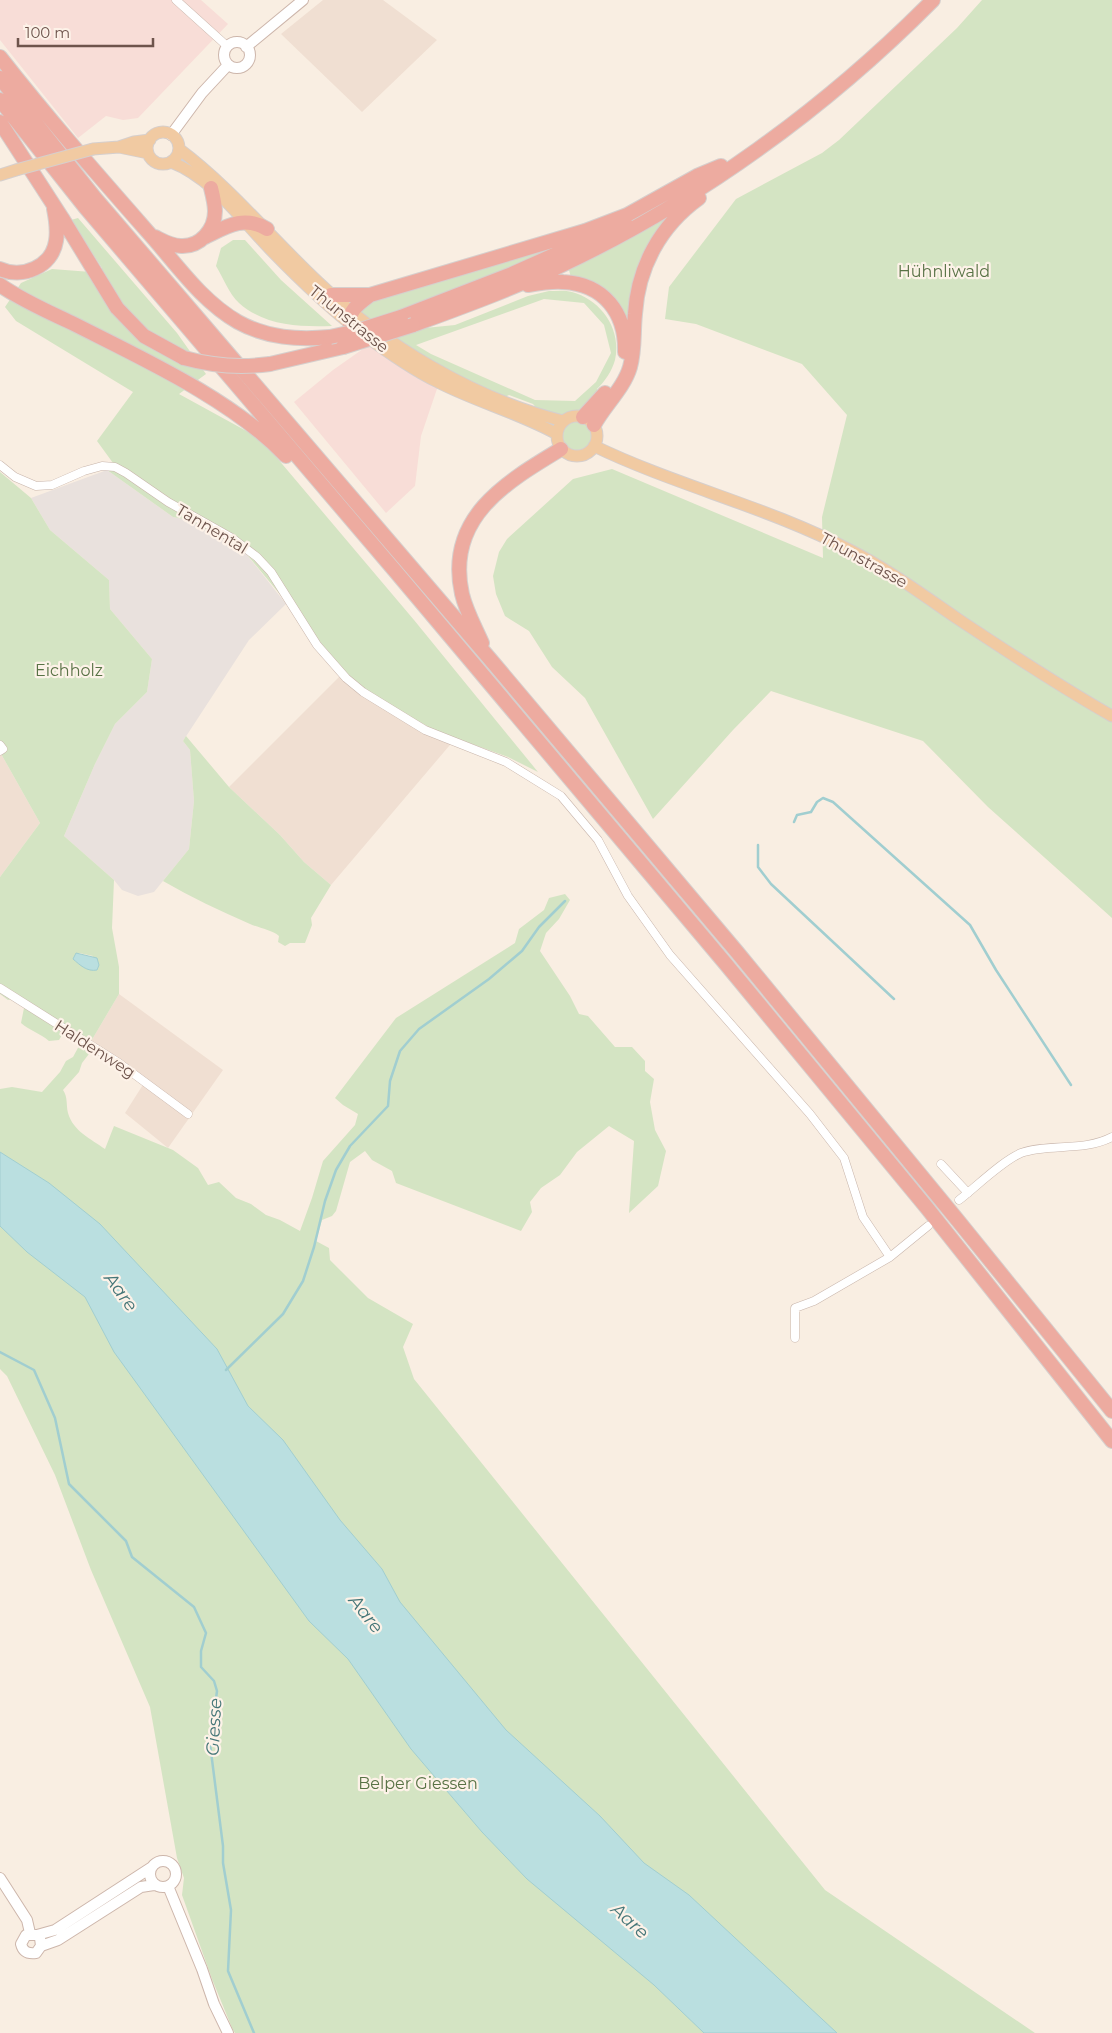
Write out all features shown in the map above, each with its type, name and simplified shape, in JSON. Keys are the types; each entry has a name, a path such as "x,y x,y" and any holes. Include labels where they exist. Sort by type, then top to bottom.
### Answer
{"highway":[{"path":"0,122 62,218 103,288 124,317 144,336 184,358 199,362 230,366 270,364 343,347 407,321 590,240 651,209 721,166 769,133 878,42 923,0"},
{"path":"0,57 196,288 216,307 239,322 269,334 287,338 330,337 407,321 515,286 587,253 654,217 719,176 819,102 861,67 932,0"},
{"path":"0,78 95,198 490,659 808,1037 1112,1411"},
{"path":"0,100 91,214 337,502 789,1040 982,1277 1112,1441"},
{"path":"588,421 606,405 623,382 629,370 633,354 634,314 639,282 660,236 691,204 757,156 762,146"},
{"path":"331,295 370,295 606,223 652,202 697,176 721,166"},
{"path":"205,237 213,223 215,212 211,188"},
{"path":"0,269 12,272 28,271 36,268 49,258 56,242 57,230 54,208"},
{"path":"152,236 171,244 182,246 191,245 234,224 245,222 259,224 267,229"},
{"path":"515,286 562,281 587,286 599,293 617,312 626,338 622,367 588,421"},
{"path":"0,285 168,373 228,408 268,438 309,481 337,502"},
{"path":"351,318 370,295"},
{"path":"490,659 462,595 460,565 467,534 482,507 496,492 514,478 561,449"}],"main road":[{"path":"162,133 171,135 177,141 179,149 171,162 160,164 151,158 148,153 150,140 153,136 162,133"},
{"path":"0,176 93,149 119,147 134,142 150,140"},
{"path":"119,147 148,153"},
{"name":"Thunstrasse","path":"179,149 216,180 267,229 351,318 459,382 519,407 563,421"},
{"name":"Thunstrasse","path":"171,162 190,171 211,188 299,279 351,318 398,359 432,379 557,434"},
{"path":"572,416 588,421 597,436 594,446 590,451 578,456 561,449 557,434 563,421 572,416"},
{"name":"Thunstrasse","path":"594,446 655,473 775,515 851,550 907,584 1057,684 1112,716"}],"street":[{"path":"176,0 227,46"},
{"path":"246,47 303,0"},
{"path":"235,42 246,47 249,58 246,65 235,68 228,65 224,54 227,46 235,42"},
{"path":"171,135 202,94 228,65"},
{"name":"Tannental","path":"0,465 15,477 36,486 52,485 84,471 102,466 115,467 126,473 168,502 232,538 257,557 271,572 317,646 352,682 379,703 425,730 498,758 531,776 561,796 598,840 635,908 664,948 838,1148 846,1164 867,1224 890,1257"},
{"path":"0,745 3,749 0,751"},
{"name":"Haldenweg","path":"0,988 119,1063 188,1114"},
{"path":"959,1200 1021,1153 1085,1145 1112,1137"},
{"path":"941,1164 968,1193"},
{"path":"795,1338 795,1308 814,1301 890,1257 928,1226"},
{"path":"161,1861 172,1864 176,1875 173,1883 168,1886 162,1888 154,1885 138,1888 58,1940 41,1946 36,1953 31,1954 24,1951 22,1940 24,1936 55,1930 161,1861"},
{"path":"152,1867 150,1876 154,1885"},
{"path":"0,1878 27,1920 33,1934 40,1938 41,1946"},
{"path":"168,1886 202,1969 214,2004 228,2033"}],"shaded area":[{"path":"0,0 201,0 228,24 138,118 123,120 106,116 78,138 0,40"},
{"path":"323,0 383,0 437,40 362,112 281,34"},
{"path":"370,344 438,386 421,436 415,486 386,513 294,402 333,370"},
{"path":"107,470 173,517 189,520 244,551 286,604 249,640 183,741 190,750 194,801 189,849 154,892 138,896 122,890 114,880 64,836 95,764 115,724 147,692 152,659 110,609 109,580 50,530 31,498"},
{"path":"344,672 455,739 331,885 304,862 280,835 229,787"},
{"path":"0,752 40,823 0,877"},
{"path":"119,994 223,1070 168,1148 125,1113 146,1080 90,1043"}],"green space":[{"name":"Hühnliwald","path":"982,0 1112,0 1112,918 988,807 923,741 771,691 733,730 653,819 585,698 552,667 529,631 505,616 496,594 493,576 499,552 507,539 573,479 612,469 823,558 822,517 847,415 802,364 696,324 665,319 669,287 736,199 822,153 839,140 957,28"},
{"path":"78,218 177,333 206,374 179,394 261,439 414,620 538,772 508,757 436,731 378,699 344,672 244,551 189,520 173,517 107,470 113,463 97,441 133,392 16,321 5,307 21,283 52,269 91,272 102,268 71,220"},
{"path":"662,220 666,223 628,324 571,278 569,270"},
{"path":"233,240 245,240 281,280 332,326 283,324 249,311 239,303 229,290 216,266 221,248"},
{"path":"557,247 532,260 371,321 357,312 367,302 412,290 449,275 539,248"},
{"path":"549,291 572,292 592,302 600,309 612,327 616,349 614,364 608,376 597,389 598,397 580,412 562,416 538,410 533,404 509,395 505,397 437,366 396,338 425,328 455,325 528,296","holes":["544,299 584,303 604,325 611,353 596,382 575,401 535,400 431,354 416,345"]},
{"path":"577,422 587,426 591,436 587,446 577,450 567,446 563,436 567,426"},
{"name":"Eichholz","path":"0,472 31,498 50,530 109,580 110,609 152,659 147,692 115,724 95,764 64,836 114,880 112,928 119,967 119,994 90,1043 65,1030 59,1040 49,1041 21,1023 24,1008 16,998 8,1000 0,994 0,877 40,823 0,752","holes":["79,953 93,956 86,969 73,959"]},
{"path":"186,736 229,787 280,835 304,862 331,885 311,918 312,925 305,943 290,943 285,946 278,942 279,936 276,934 217,909 163,881 189,849 194,801 190,750 183,741"},
{"name":"Belper Giessen","path":"565,894 570,900 559,919 546,933 540,951 570,996 579,1014 588,1016 615,1047 632,1047 645,1061 645,1071 654,1079 650,1102 655,1130 666,1151 658,1186 629,1213 634,1141 609,1126 577,1152 560,1175 541,1188 530,1202 532,1212 521,1231 396,1183 392,1171 372,1160 365,1151 350,1162 336,1211 332,1216 322,1220 316,1241 329,1248 330,1260 368,1298 413,1324 403,1347 414,1379 825,1890 1035,2033 235,2033 232,2028 182,1895 184,1878 177,1858 150,1707 91,1570 55,1475 7,1376 0,1369 0,1089 12,1087 42,1092 60,1072 66,1061 73,1057 79,1046 85,1046 92,1050 82,1063 79,1072 63,1090 66,1095 70,1119 78,1130 105,1149 114,1126 173,1150 198,1168 208,1185 219,1182 236,1198 251,1204 266,1215 300,1231 323,1161 355,1125 358,1114 335,1098 396,1018 515,943 519,929 544,910 549,898"}],"water":[{"path":"76,953 97,958 99,965 97,970 87,969 78,964 73,959"},
{"name":"Aare","path":"0,1152 49,1183 100,1224 217,1349 248,1406 283,1440 340,1520 382,1569 400,1602 506,1730 600,1816 644,1863 689,1895 837,2033 704,2033 654,1985 527,1879 482,1832 411,1749 348,1659 309,1621 114,1352 85,1297 27,1252 0,1226"}],"waterway":[{"path":"794,822 797,815 811,812 817,802 823,798 833,802 970,925 996,970 1071,1085"},
{"path":"758,845 758,867 771,884 894,999"},
{"path":"226,1370 283,1314 303,1281 314,1247 325,1201 336,1170 350,1146 388,1106 390,1081 400,1051 419,1029 489,979 522,951 539,927 565,901"},
{"name":"Giesse","path":"0,1352 34,1370 55,1418 69,1484 126,1541 132,1557 194,1607 206,1633 201,1651 201,1667 214,1681 217,1691 210,1744 223,1846 223,1863 231,1910 228,1971 254,2033"}]}
